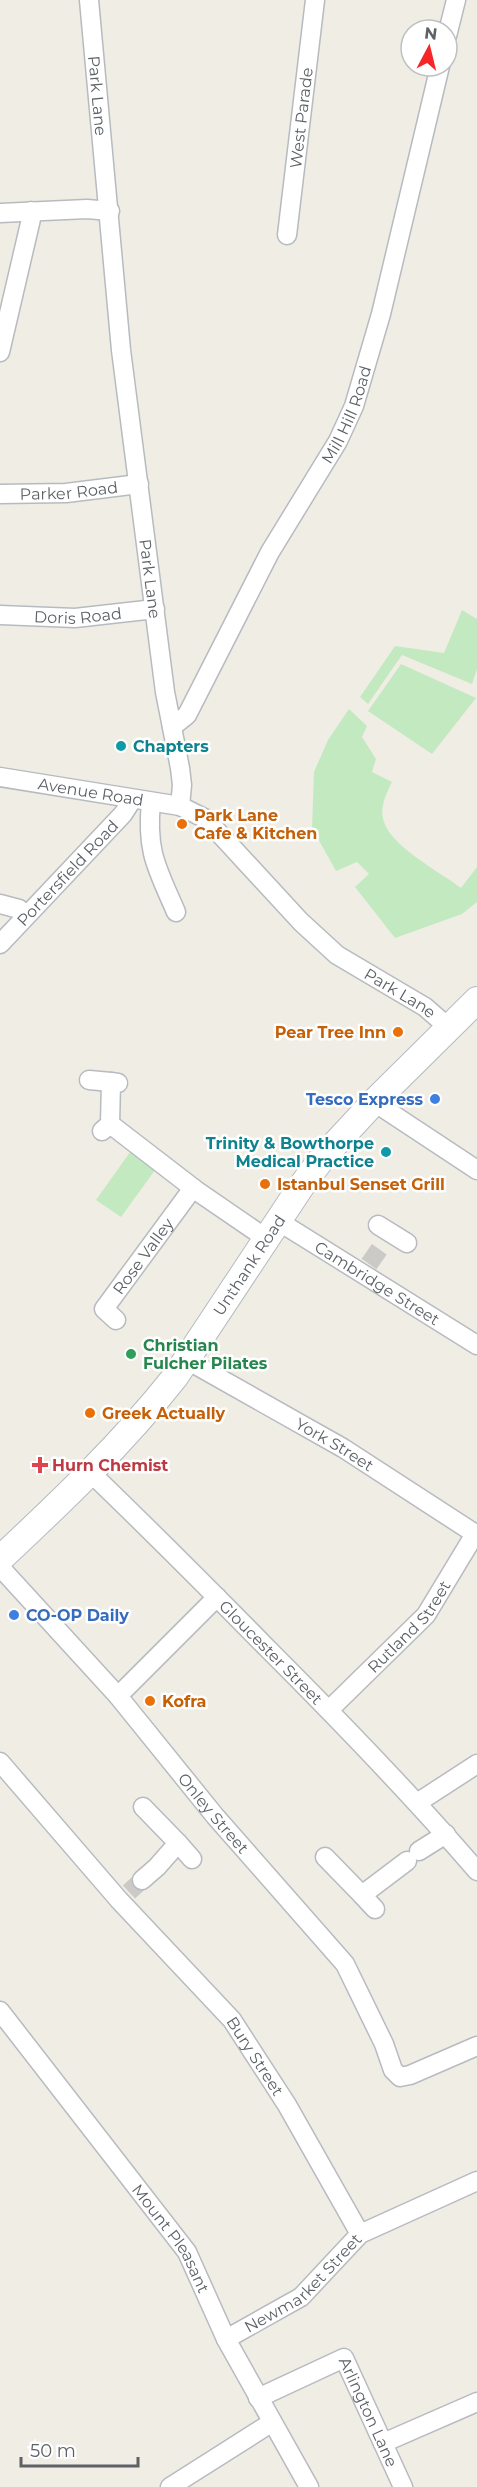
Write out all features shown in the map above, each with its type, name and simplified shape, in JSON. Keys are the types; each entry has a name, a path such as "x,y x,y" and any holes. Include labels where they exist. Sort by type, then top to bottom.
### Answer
{"street":[{"name":"Park Lane","path":"89,0 110,211 116,309 155,609 182,785 180,806 206,819 301,922 338,955 424,1007 448,1028"},
{"name":"West Parade","path":"287,236 315,0"},
{"path":"452,18 456,0"},
{"name":"Mill Hill Road","path":"172,727 187,715 270,552 348,421 381,314 437,78"},
{"path":"0,213 87,209 110,211"},
{"path":"0,351 31,211"},
{"name":"Parker Road","path":"0,494 66,493 139,484"},
{"name":"Doris Road","path":"0,615 75,618 155,609"},
{"name":"Avenue Road","path":"0,777 180,806"},
{"name":"Portersfield Road","path":"0,944 123,814 132,800"},
{"path":"151,802 148,827 152,857 176,912"},
{"path":"0,904 19,909 26,915"},
{"name":"Unthank Road","path":"0,1559 91,1473 152,1407 187,1360 323,1157 374,1102 477,1000"},
{"path":"89,1080 115,1083 106,1128 193,1188 272,1230"},
{"path":"374,1102 477,1170"},
{"name":"Rose Valley","path":"116,1320 104,1309 193,1188"},
{"name":"Cambridge Street","path":"272,1230 367,1269 477,1345"},
{"path":"384,1234 407,1243"},
{"name":"York Street","path":"187,1360 343,1448 476,1535"},
{"name":"Gloucester Street","path":"91,1473 329,1710 446,1834 477,1871"},
{"name":"Rutland Street","path":"329,1710 426,1615 476,1535"},
{"name":"Onley Street","path":"0,1567 118,1696 215,1816 345,1964 384,2044 393,2070 400,2076 410,2075 477,2046"},
{"path":"118,1696 217,1597"},
{"name":"Bury Street","path":"0,1762 130,1890 232,2020 287,2105 360,2234"},
{"path":"417,1803 477,1764"},
{"path":"143,1807 192,1858"},
{"path":"362,1895 446,1834"},
{"path":"130,1890 157,1867 178,1843"},
{"path":"325,1857 375,1909"},
{"name":"Mount Pleasant","path":"0,2011 177,2236 196,2269 226,2339 309,2487"},
{"name":"Newmarket Street","path":"226,2339 301,2297 360,2234 477,2181"},
{"name":"Arlington Lane","path":"258,2398 344,2358 403,2487"},
{"path":"383,2443 477,2402"},
{"path":"170,2487 271,2422"}],"green space":[{"path":"462,610 477,619 477,669 472,684 402,655 368,704 360,697 395,646 444,653"},
{"path":"401,664 476,698 432,754 368,711"},
{"path":"349,709 367,726 362,737 376,759 372,772 392,782 382,812 384,822 396,841 461,888 477,867 477,902 462,914 395,938 355,887 369,874 357,862 336,871 312,828 314,772 328,740"},
{"path":"133,1148 158,1166 121,1217 96,1200"}],"tunnel":[{"path":"369,1264 383,1244"},
{"path":"129,1892 142,1880"}],"place":[{"name":"Chapters","path":"121,746"},
{"name":"Park Lane Cafe & Kitchen","path":"182,824"},
{"name":"Pear Tree Inn","path":"398,1032"},
{"name":"Tesco Express","path":"435,1099"},
{"name":"Trinity & Bowthorpe Medical Practice","path":"386,1152"},
{"name":"Istanbul Senset Grill","path":"265,1184"},
{"name":"Christian Fulcher Pilates","path":"131,1354"},
{"name":"Greek Actually","path":"90,1413"},
{"name":"Hurn Chemist","path":"40,1465"},
{"name":"CO-OP Daily","path":"14,1615"},
{"name":"Kofra","path":"150,1701"}]}
